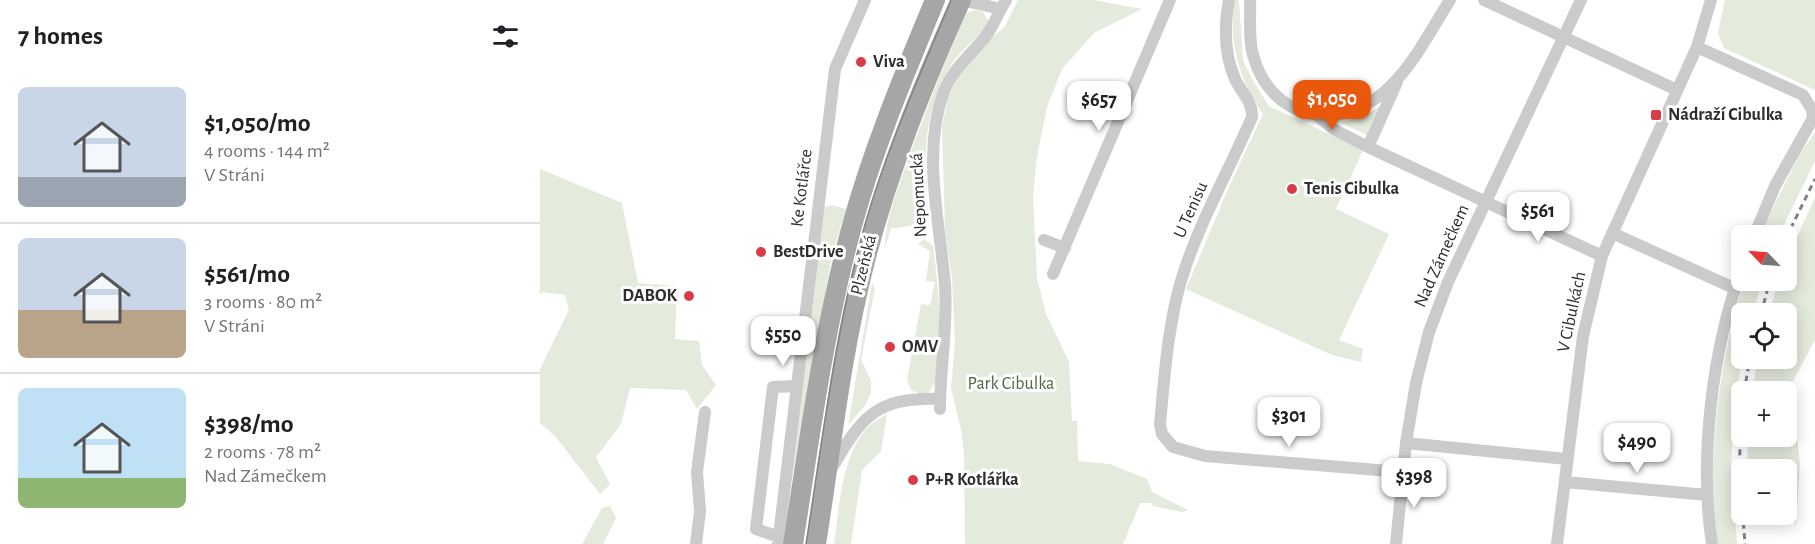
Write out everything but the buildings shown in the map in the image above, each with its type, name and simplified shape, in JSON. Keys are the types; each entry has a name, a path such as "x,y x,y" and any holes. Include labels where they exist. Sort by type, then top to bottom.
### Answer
{"main road":[{"name":"Plzeňská","path":"783,542 852,223 884,127 935,0"},
{"name":"Plzeňská","path":"816,544 848,341 871,239 900,148 961,0"}],"street":[{"name":"Ke Kotlářce","path":"783,542 796,386 835,69 865,0"},
{"path":"961,0 1004,4"},
{"path":"1053,274 1170,0"},
{"name":"U Tenisu","path":"1229,0 1225,28 1227,56 1235,80 1252,108 1252,117 1190,257 1177,294 1168,337 1160,424 1167,442 1179,450 1205,456 1402,472"},
{"path":"1250,0 1252,54 1260,74 1274,94 1289,105 1319,117 1335,130 1368,147 1602,256"},
{"path":"1368,147 1399,78 1450,0"},
{"path":"1484,0 1677,90"},
{"name":"Nad Zámečkem","path":"1396,544 1406,443 1416,383 1429,332 1449,282 1581,0"},
{"name":"V Cibulkách","path":"1557,544 1583,336 1602,256 1697,47 1711,0"},
{"name":"Nepomucká","path":"827,475 854,430 866,416 891,404 917,398 940,404 946,336 945,285 936,212 934,129 943,94 953,70 987,35 1004,4"},
{"path":"1697,47 1803,95 1812,110 1813,118 1775,186 1759,225"},
{"path":"1319,117 1344,115 1367,104 1399,78"},
{"path":"1612,233 1731,287"},
{"path":"1044,240 1065,248"},
{"path":"1712,544 1707,495 1711,421 1719,351 1733,291"},
{"path":"783,542 756,529 773,387 796,386"},
{"path":"696,544 700,511 697,472 705,412"},
{"path":"1406,443 1567,459"},
{"path":"1565,482 1707,495"}],"green space":[{"name":"Park Cibulka","path":"1018,0 1093,0 1142,9 1094,33 1062,69 1047,107 1036,162 1033,198 1037,278 1046,314 1069,362 1072,421 1077,420 1078,461 1110,464 1147,479 1152,492 1188,510 1182,512 1153,506 1152,503 1140,503 1123,544 965,544 964,454 961,429 951,388 955,343 952,278 945,230 942,127 948,98 960,73 990,38 1004,28"},
{"path":"1235,0 1239,0 1243,60 1269,106 1363,150 1336,209 1389,234 1339,340 1363,349 1361,362 1332,355 1186,289 1228,189 1263,114 1248,88 1237,60 1233,30"},
{"path":"1725,0 1815,0 1815,90 1724,48 1718,33"},
{"path":"976,10 983,12 989,22 957,57 944,78 934,103 928,129 926,154 917,154 916,183 927,182 927,203 923,217 912,225 891,228 885,248 891,209 926,112 966,13"},
{"path":"1383,104 1369,136 1341,123 1368,114"},
{"path":"1815,132 1815,161 1784,225 1764,225 1800,154"},
{"path":"540,169 622,203 638,283 677,286 675,339 699,341 702,365 716,385 697,409 686,390 630,388 621,424 596,457 610,484 600,494 555,436 540,423 540,369 569,310 565,295 543,292 540,294"},
{"path":"1815,197 1815,340 1793,381 1754,381 1756,369 1797,369 1797,303 1772,303 1776,291 1797,291 1797,238"},
{"path":"832,205 846,209 832,255 791,485 824,207"},
{"path":"924,239 933,246 939,302 940,352 932,388 923,395 911,390 907,380 921,304 930,305 935,282 926,281 930,251 918,244"},
{"path":"872,283 875,289 861,360 871,380 871,393 866,404 848,425"},
{"path":"1741,291 1759,291 1756,303 1737,303"},
{"path":"1731,329 1731,369 1740,369 1738,381 1731,381 1731,525 1736,525 1737,544 1718,544 1714,513 1714,446"},
{"path":"887,414 881,451 862,470 851,544 834,544 843,482 852,452 868,427"},
{"path":"1797,434 1800,465 1797,510 1797,459 1747,459 1748,447 1797,447"},
{"path":"610,506 616,518 603,544 582,544 602,508"}],"tram line":[{"path":"806,544 838,341 866,221 895,137 951,0"}],"railway":[{"path":"1792,225 1815,179"},
{"path":"1764,303 1767,291"},
{"path":"1746,381 1748,369"},
{"path":"1740,447 1739,466 1745,544"}],"place":[{"name":"Viva","path":"861,62"},
{"name":"Nádraží Cibulka","path":"1656,115"},
{"name":"Tenis Cibulka","path":"1292,189"},
{"name":"BestDrive","path":"761,252"},
{"name":"DABOK","path":"689,296"},
{"name":"OMV","path":"890,347"},
{"name":"P+R Kotlářka","path":"913,480"}]}
